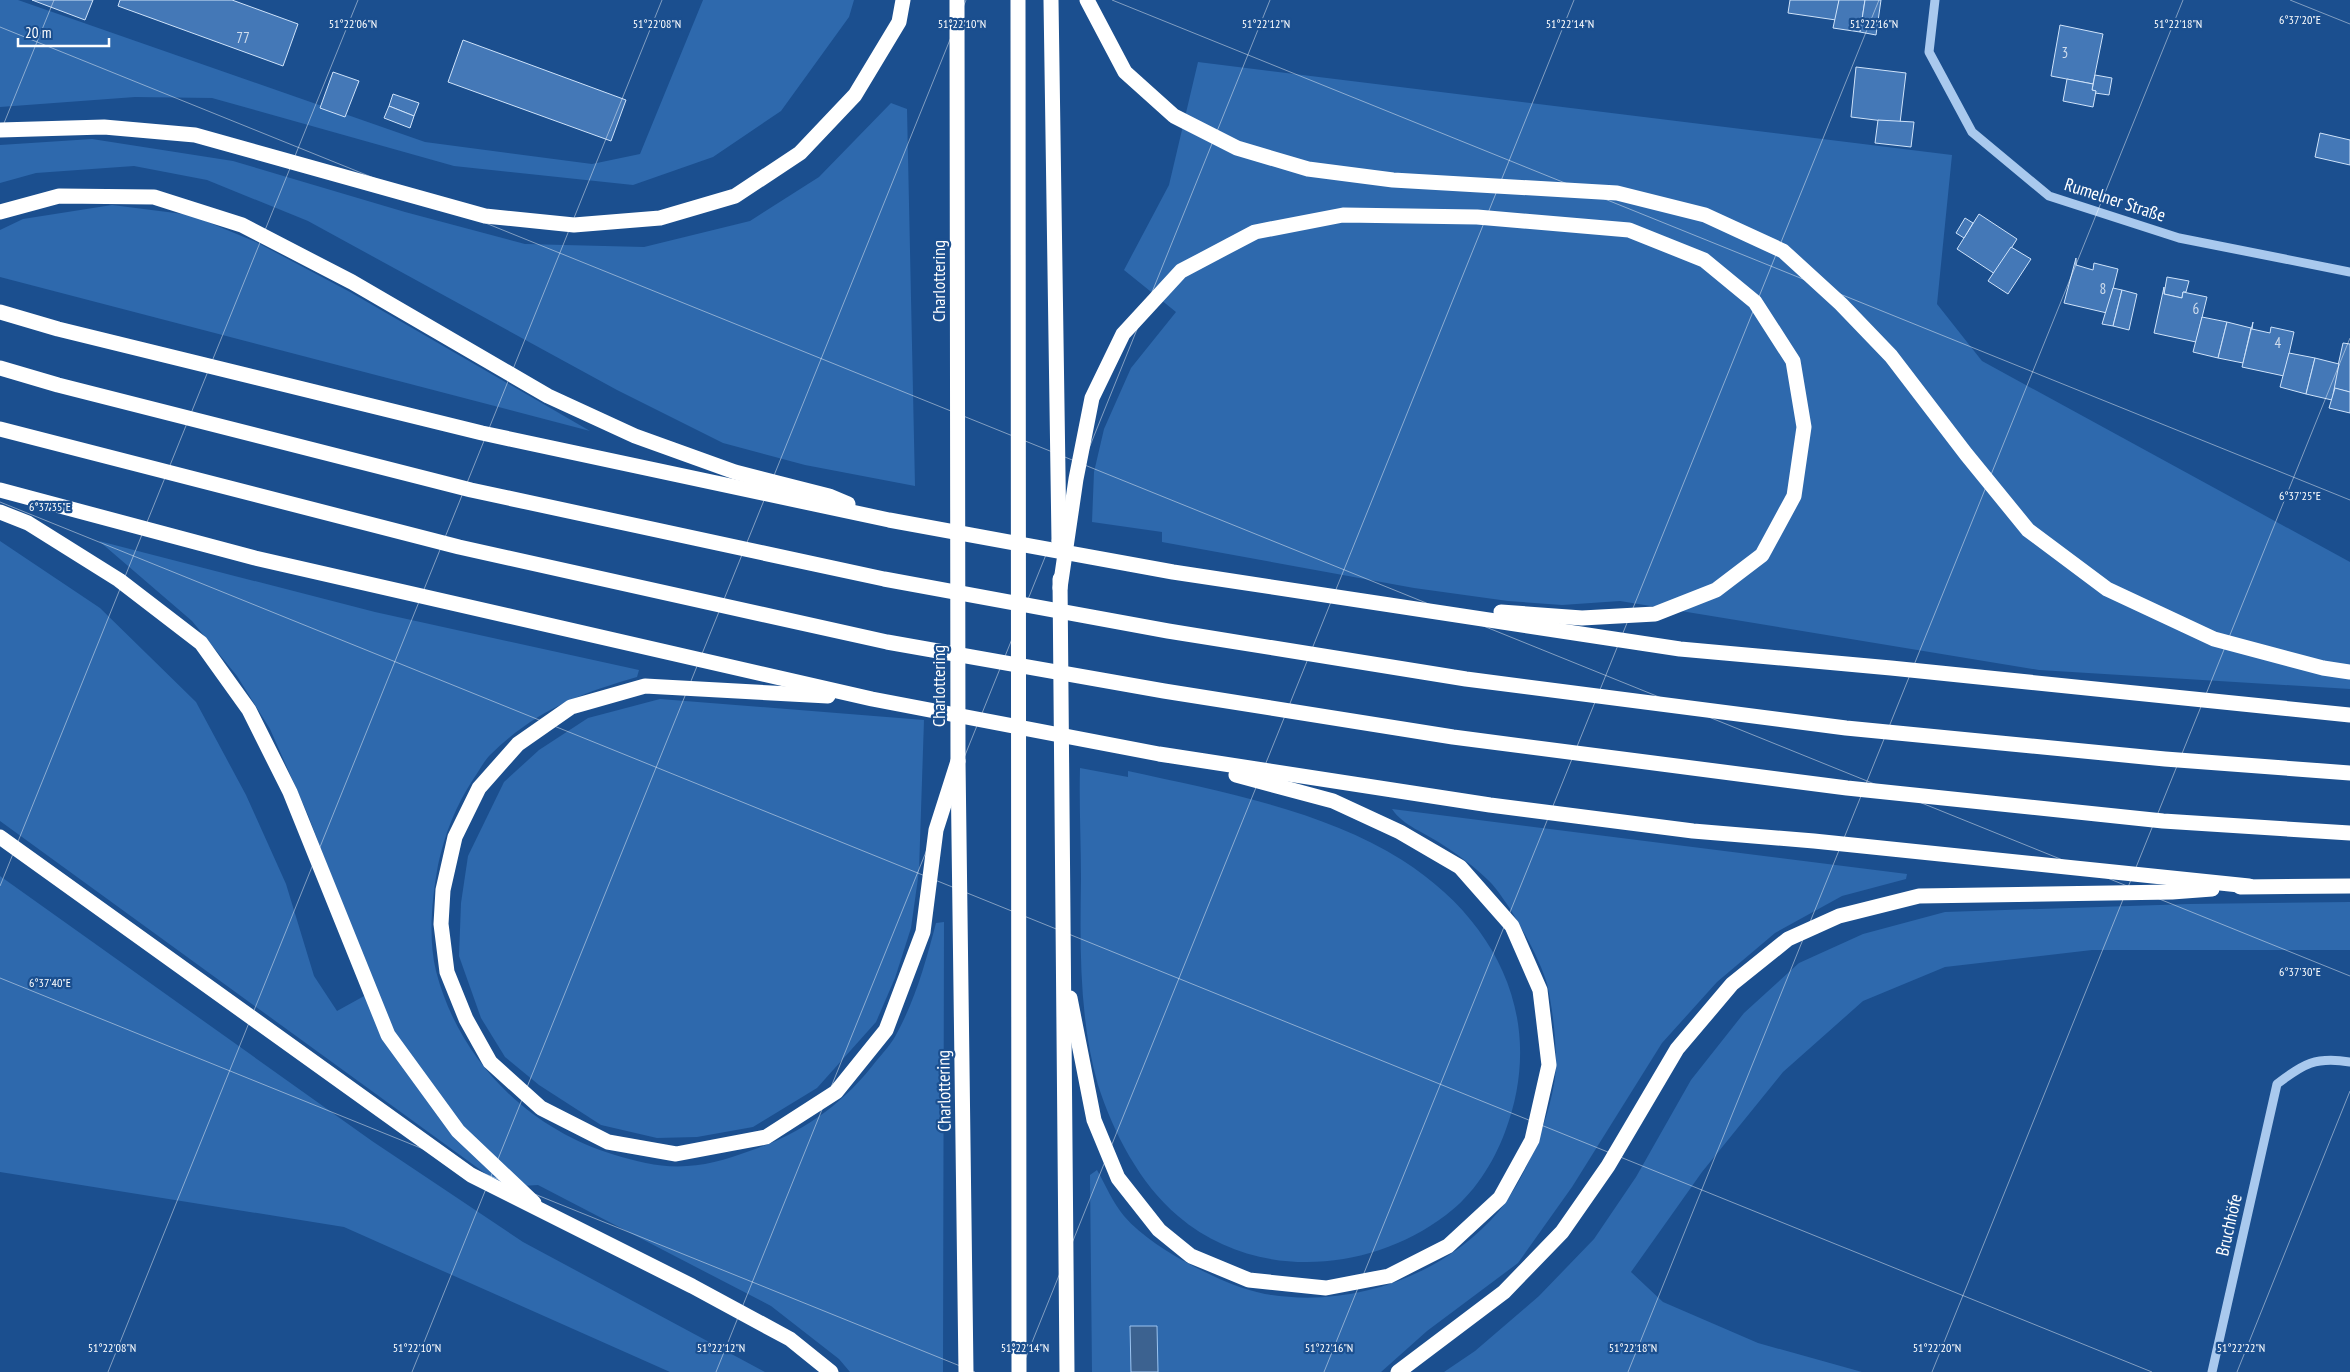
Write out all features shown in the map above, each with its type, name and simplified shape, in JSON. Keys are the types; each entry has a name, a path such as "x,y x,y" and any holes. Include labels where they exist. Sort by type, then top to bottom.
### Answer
{"highway":[{"path":"0,130 104,127 194,135 486,216 574,225 660,218 735,196 800,153 856,95 899,22 903,0"},
{"name":"Charlottering","path":"957,0 958,762 966,1372"},
{"path":"1018,0 1019,1372"},
{"path":"1051,0 1060,588 1067,1372"},
{"path":"1086,0 1125,72 1174,116 1237,148 1308,169 1393,180 1616,193 1705,215 1783,250 1841,304 1891,356 1966,454 2028,530 2084,572 2107,589 2214,639 2323,668 2350,672"},
{"path":"0,212 59,196 154,197 242,225 352,282 548,396 617,428 736,472 829,496 889,520"},
{"path":"1060,588 1076,479 1092,398 1123,334 1181,271 1256,232 1343,215 1477,217 1628,230 1704,260 1755,302 1793,362 1804,426 1794,496 1762,555 1716,590 1655,614 1582,618 1386,604"},
{"path":"0,312 58,329 473,430 889,520 1173,572 1680,649 1891,668 2350,715"},
{"path":"0,368 58,385 472,490 884,579 1168,631 1466,679 1846,728 2165,759 2350,773"},
{"path":"0,429 459,547 887,642 1164,691 1453,737 1847,788 2163,821 2350,834"},
{"path":"0,490 255,558 872,699 1159,754 1490,806 1693,832 1814,842 2249,886"},
{"path":"0,512 28,523 120,580 201,643 249,710 290,792 388,1035 458,1131 516,1184 541,1210"},
{"path":"872,699 645,686 570,706 518,744 479,788 455,837 444,890 441,924 448,972 466,1019 490,1062 541,1108 608,1142 676,1154 766,1137 836,1092 886,1030 923,932 936,830 958,762"},
{"path":"1063,970 1094,1120 1118,1178 1160,1230 1191,1256 1249,1280 1326,1288 1389,1276 1448,1246 1500,1198 1532,1140 1549,1066 1540,990 1512,926 1460,867 1400,832 1333,801 1159,754"},
{"path":"0,837 471,1175 692,1286 790,1339 831,1372"},
{"path":"1398,1372 1504,1292 1562,1232 1608,1166 1676,1048 1732,984 1788,939 1839,916 1919,896 2172,892 2249,886 2350,886"}],"street":[{"name":"Rumelner Straße","path":"1935,0 1929,52 1972,132 2049,196 2178,238 2350,272"},
{"name":"Bruchhöfe","path":"2212,1372 2277,1084 2302,1065 2334,1059 2350,1062"}],"shaded area":[{"path":"0,0 18,0 425,142 592,164 640,154 703,0 854,0 849,17 781,111 713,157 633,185 454,166 212,98 135,97 0,107"},
{"path":"1198,62 1952,155 1937,304 1982,361 2350,562 2350,689 2039,670 1620,601 1562,605 1508,601 1414,588 1162,542 1162,532 1092,522 1094,472 1104,429 1131,368 1176,312 1124,270 1169,185"},
{"path":"891,103 907,109 915,486 805,465 723,443 617,390 308,221 207,180 134,166 36,173 0,183 0,145 92,139 233,161 405,212 525,244 644,247 750,221 819,177"},
{"path":"112,205 191,215 256,242 350,292 590,431 0,277 0,230 23,219"},
{"path":"0,541 100,608 196,702 246,795 286,884 314,976 337,1011 375,990 308,815 270,729 237,676 192,621 99,541 375,612 639,670 637,677 595,690 541,715 490,755 462,798 452,820 441,853 434,891 432,945 436,971 447,1003 461,1034 501,1087 526,1109 554,1128 583,1143 615,1155 651,1164 669,1166 696,1165 723,1160 758,1148 776,1141 809,1123 852,1089 893,1040 915,993 936,923 944,922 943,1372 850,1372 839,1359 771,1306 538,1185 504,1187 0,821"},
{"path":"660,699 924,720 919,871 911,928 895,978 876,1022 817,1088 753,1127 697,1137 657,1138 601,1125 539,1085 505,1057 481,1018 459,956 461,903 468,856 504,782 539,750 588,718"},
{"path":"1080,768 1128,777 1128,771 1198,786 1305,815 1339,828 1402,860 1436,885 1464,913 1488,944 1505,977 1516,1013 1520,1051 1517,1091 1505,1132 1495,1156 1481,1178 1456,1207 1415,1235 1382,1249 1347,1258 1311,1262 1276,1260 1241,1252 1208,1237 1178,1216 1152,1189 1129,1156 1111,1121 1098,1085 1087,1035 1081,957"},
{"path":"1392,809 1907,874 1906,879 1842,896 1775,933 1717,982 1662,1043 1572,1187 1518,1263 1427,1331 1381,1372 1092,1372 1090,1175 1097,1170 1120,1211 1131,1224 1147,1238 1184,1261 1219,1279 1256,1292 1297,1297 1330,1297 1362,1292 1393,1283 1423,1270 1451,1254 1476,1234 1499,1211 1509,1198 1526,1168 1546,1117 1555,1074 1555,1034 1547,984 1543,973 1522,929 1496,889 1466,861 1408,825"},
{"path":"0,876 372,1141 523,1242 765,1372 670,1372 344,1227 0,1172"},
{"path":"2350,902 2350,950 2092,950 1945,967 1863,1001 1783,1072 1702,1172 1631,1272 1663,1302 1758,1343 1862,1372 1444,1372 1475,1351 1539,1296 1594,1239 1636,1177 1691,1080 1744,1013 1799,963 1863,934 1945,912 2189,904"},
{"path":"1130,1326 1157,1326 1158,1372 1131,1372"}],"building":[{"path":"32,0 93,0 85,20"},
{"path":"120,0 232,0 298,24 283,66 118,6"},
{"path":"1790,0 1839,0 1836,20 1788,13"},
{"path":"1839,0 1865,0 1860,32 1833,28"},
{"path":"1865,0 1881,0 1876,35 1860,32"},
{"path":"2060,25 2103,34 2093,84 2051,76"},
{"path":"463,40 626,100 611,141 448,82"},
{"path":"1856,67 1906,73 1900,123 1851,117"},
{"path":"333,72 359,81 345,117 320,108"},
{"path":"2095,75 2112,78 2109,95 2095,93 2096,91 2092,90"},
{"path":"2067,79 2093,84 2092,90 2096,91 2093,107 2063,101"},
{"path":"393,94 419,103 414,116 389,106"},
{"path":"389,106 414,116 410,128 384,118"},
{"path":"1878,120 1914,122 1911,147 1875,143"},
{"path":"2320,133 2350,140 2350,165 2315,157"},
{"path":"1979,214 2017,239 1995,274 1957,249"},
{"path":"1965,218 1973,223 1964,238 1956,233"},
{"path":"2011,247 2031,259 2008,294 1988,281"},
{"path":"2076,258 2076,265 2093,270 2094,263 2118,269 2107,313 2064,303"},
{"path":"2167,277 2189,281 2182,298 2164,294"},
{"path":"2164,287 2164,294 2182,298 2183,292 2207,297 2196,342 2154,333"},
{"path":"2113,288 2122,290 2113,326 2102,324"},
{"path":"2122,290 2137,294 2129,330 2113,326"},
{"path":"2202,317 2227,322 2218,358 2193,352"},
{"path":"2227,322 2251,328 2243,363 2218,358"},
{"path":"2253,322 2252,329 2270,333 2271,327 2294,332 2284,376 2242,367"},
{"path":"2343,343 2350,344 2350,392 2333,388"},
{"path":"2289,353 2315,358 2306,394 2280,387"},
{"path":"2315,358 2339,364 2332,400 2306,394"},
{"path":"2335,388 2350,392 2350,413 2329,408"}]}
